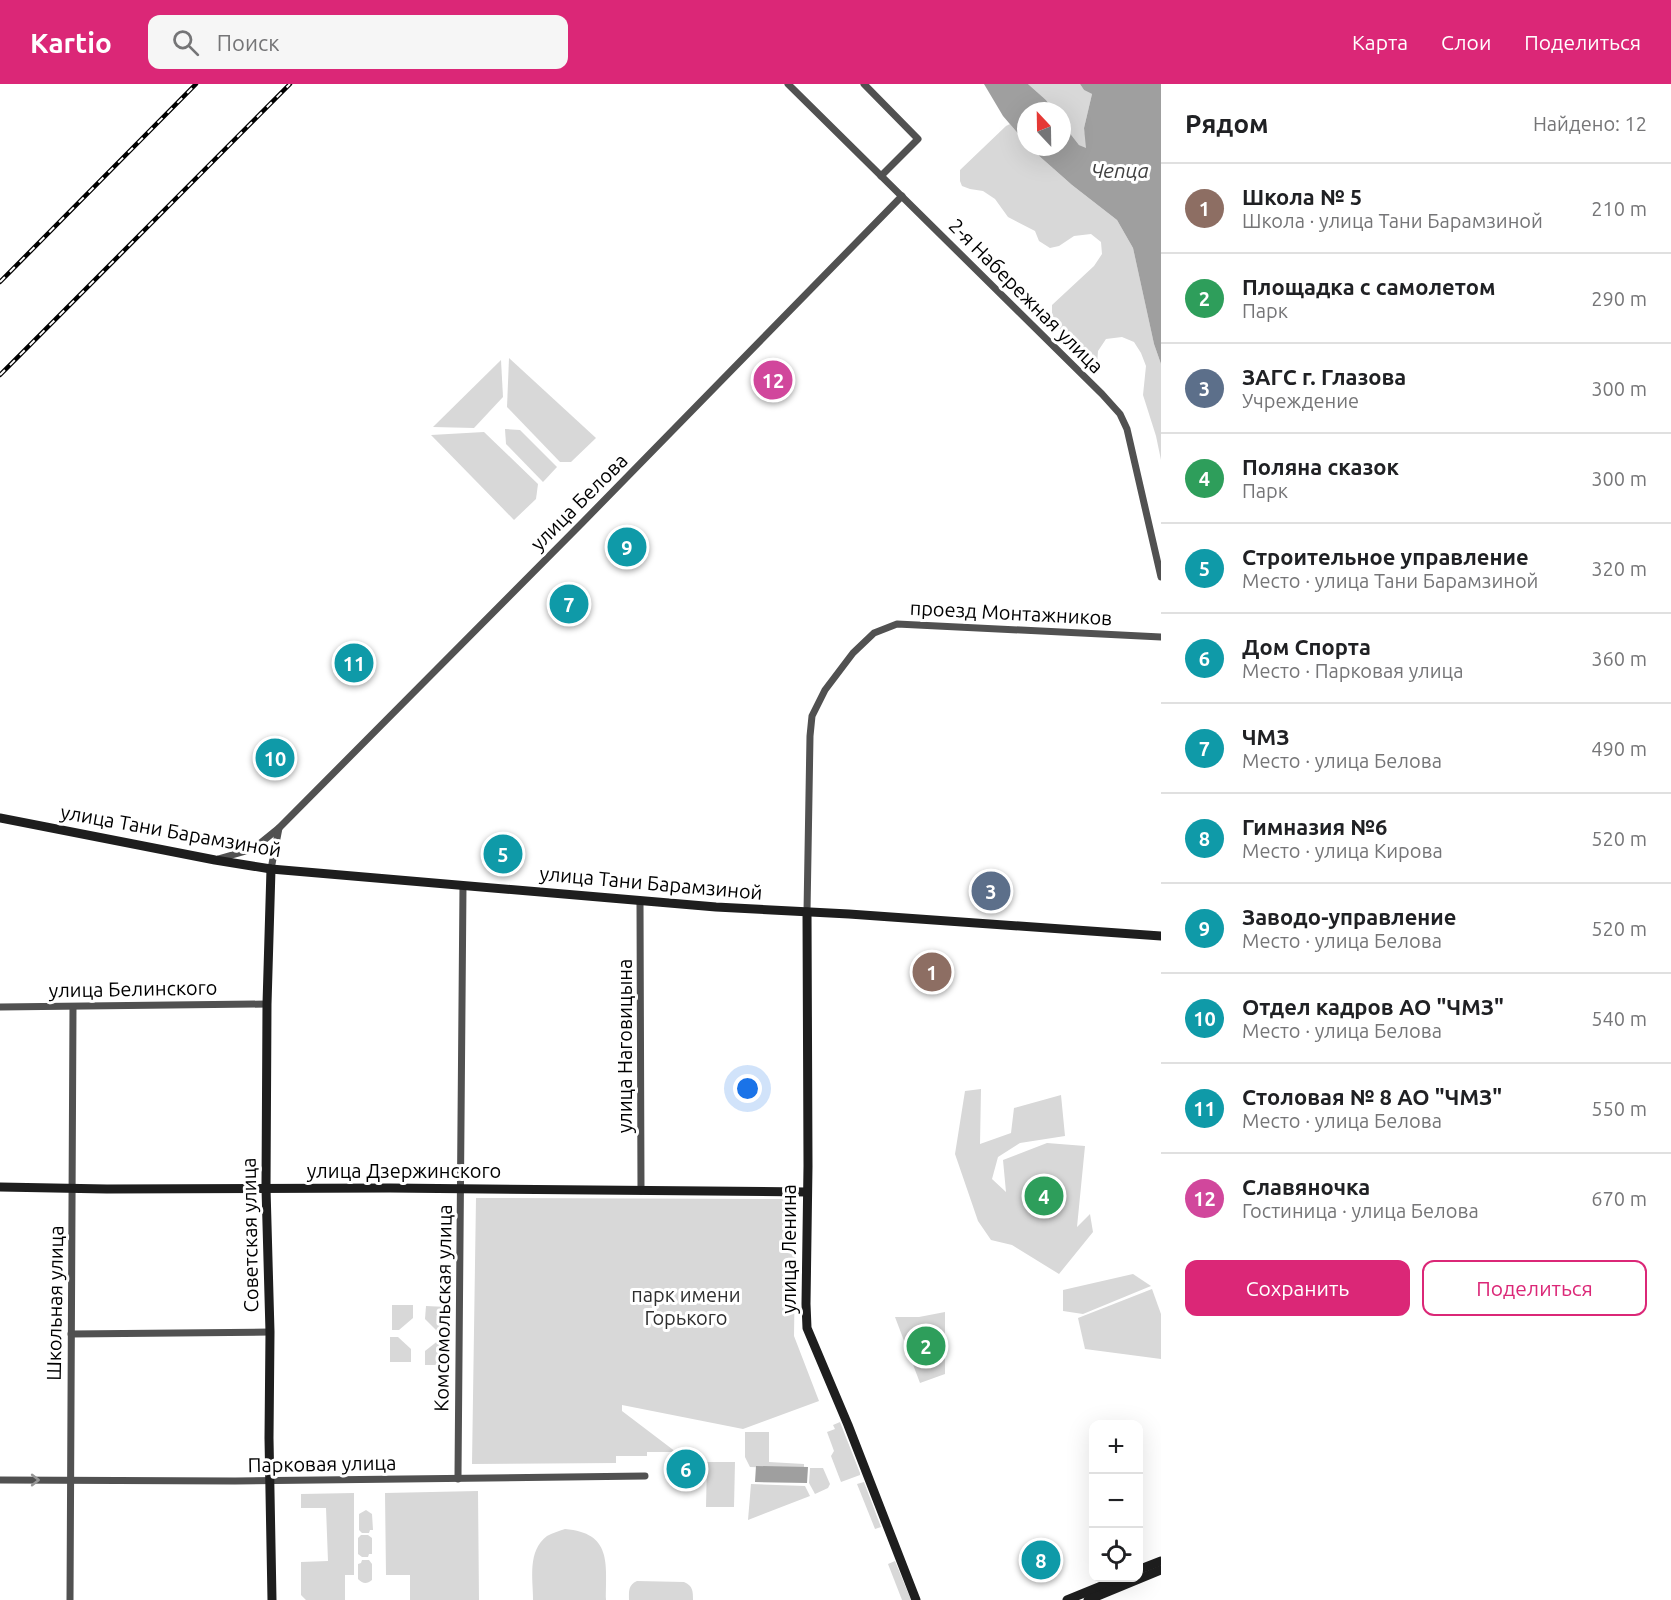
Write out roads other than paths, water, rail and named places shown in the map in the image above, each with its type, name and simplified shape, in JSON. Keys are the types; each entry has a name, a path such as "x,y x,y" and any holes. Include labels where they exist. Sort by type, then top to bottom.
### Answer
{"street":[{"name":"2-я Набережная улица","path":"788,84 1120,414 1127,429 1135,460 1161,577"},
{"path":"864,84 918,139 881,176"},
{"name":"улица Белова","path":"215,860 253,849 279,828 902,196"},
{"name":"проезд Монтажников","path":"807,912 812,716 825,690 853,653 874,633 897,624 1161,637"},
{"name":"улица Тани Барамзиной","path":"0,818 271,869 640,902 1161,936"},
{"path":"271,869 279,828"},
{"name":"Советская улица","path":"271,869 267,1004 266,1188 270,1332 272,1600"},
{"name":"Комсомольская улица","path":"458,1479 464,1005 463,886"},
{"name":"улица Наговицына","path":"640,902 641,1191"},
{"name":"улица Ленина","path":"807,912 807,1328 848,1425 916,1600"},
{"name":"улица Белинского","path":"0,1006 267,1004"},
{"name":"Школьная улица","path":"69,1600 73,1006"},
{"name":"улица Дзержинского","path":"0,1187 807,1192"},
{"path":"71,1334 270,1332"},
{"name":"Парковая улица","path":"0,1480 270,1481 645,1476"},
{"path":"1143,1568 1161,1561"},
{"path":"1088,1600 1161,1570"},
{"path":"1067,1600 1111,1582"}],"water":[{"path":"984,84 1028,84 1047,102 1017,102 1017,132 1003,116"},
{"name":"Чепца","path":"1080,84 1161,84 1161,364 1154,344 1133,248 1117,220 1039,156 1071,156 1071,135 1079,145 1086,148 1084,128 1092,94 1084,90"},
{"path":"756,1466 808,1467 807,1483 755,1482"}],"railway":[{"path":"0,282 196,84"},
{"path":"0,375 290,84"}],"place":[{"name":"Славяночка","path":"773,380"},
{"name":"Заводо-управление","path":"627,547"},
{"name":"ЧМЗ","path":"569,604"},
{"name":"Столовая № 8 АО \"ЧМЗ\"","path":"354,663"},
{"name":"Отдел кадров АО \"ЧМЗ\"","path":"275,758"},
{"name":"Строительное управление","path":"503,854"},
{"name":"ЗАГС г. Глазова","path":"991,891"},
{"name":"Школа № 5","path":"932,972"},
{"name":"Поляна сказок","path":"1044,1196"},
{"name":"Площадка с самолетом","path":"926,1346"},
{"name":"Дом Спорта","path":"686,1469"},
{"name":"Гимназия №6","path":"1041,1560"}],"park label":[{"name":"парк имени Горького","path":"686,1306"}]}
